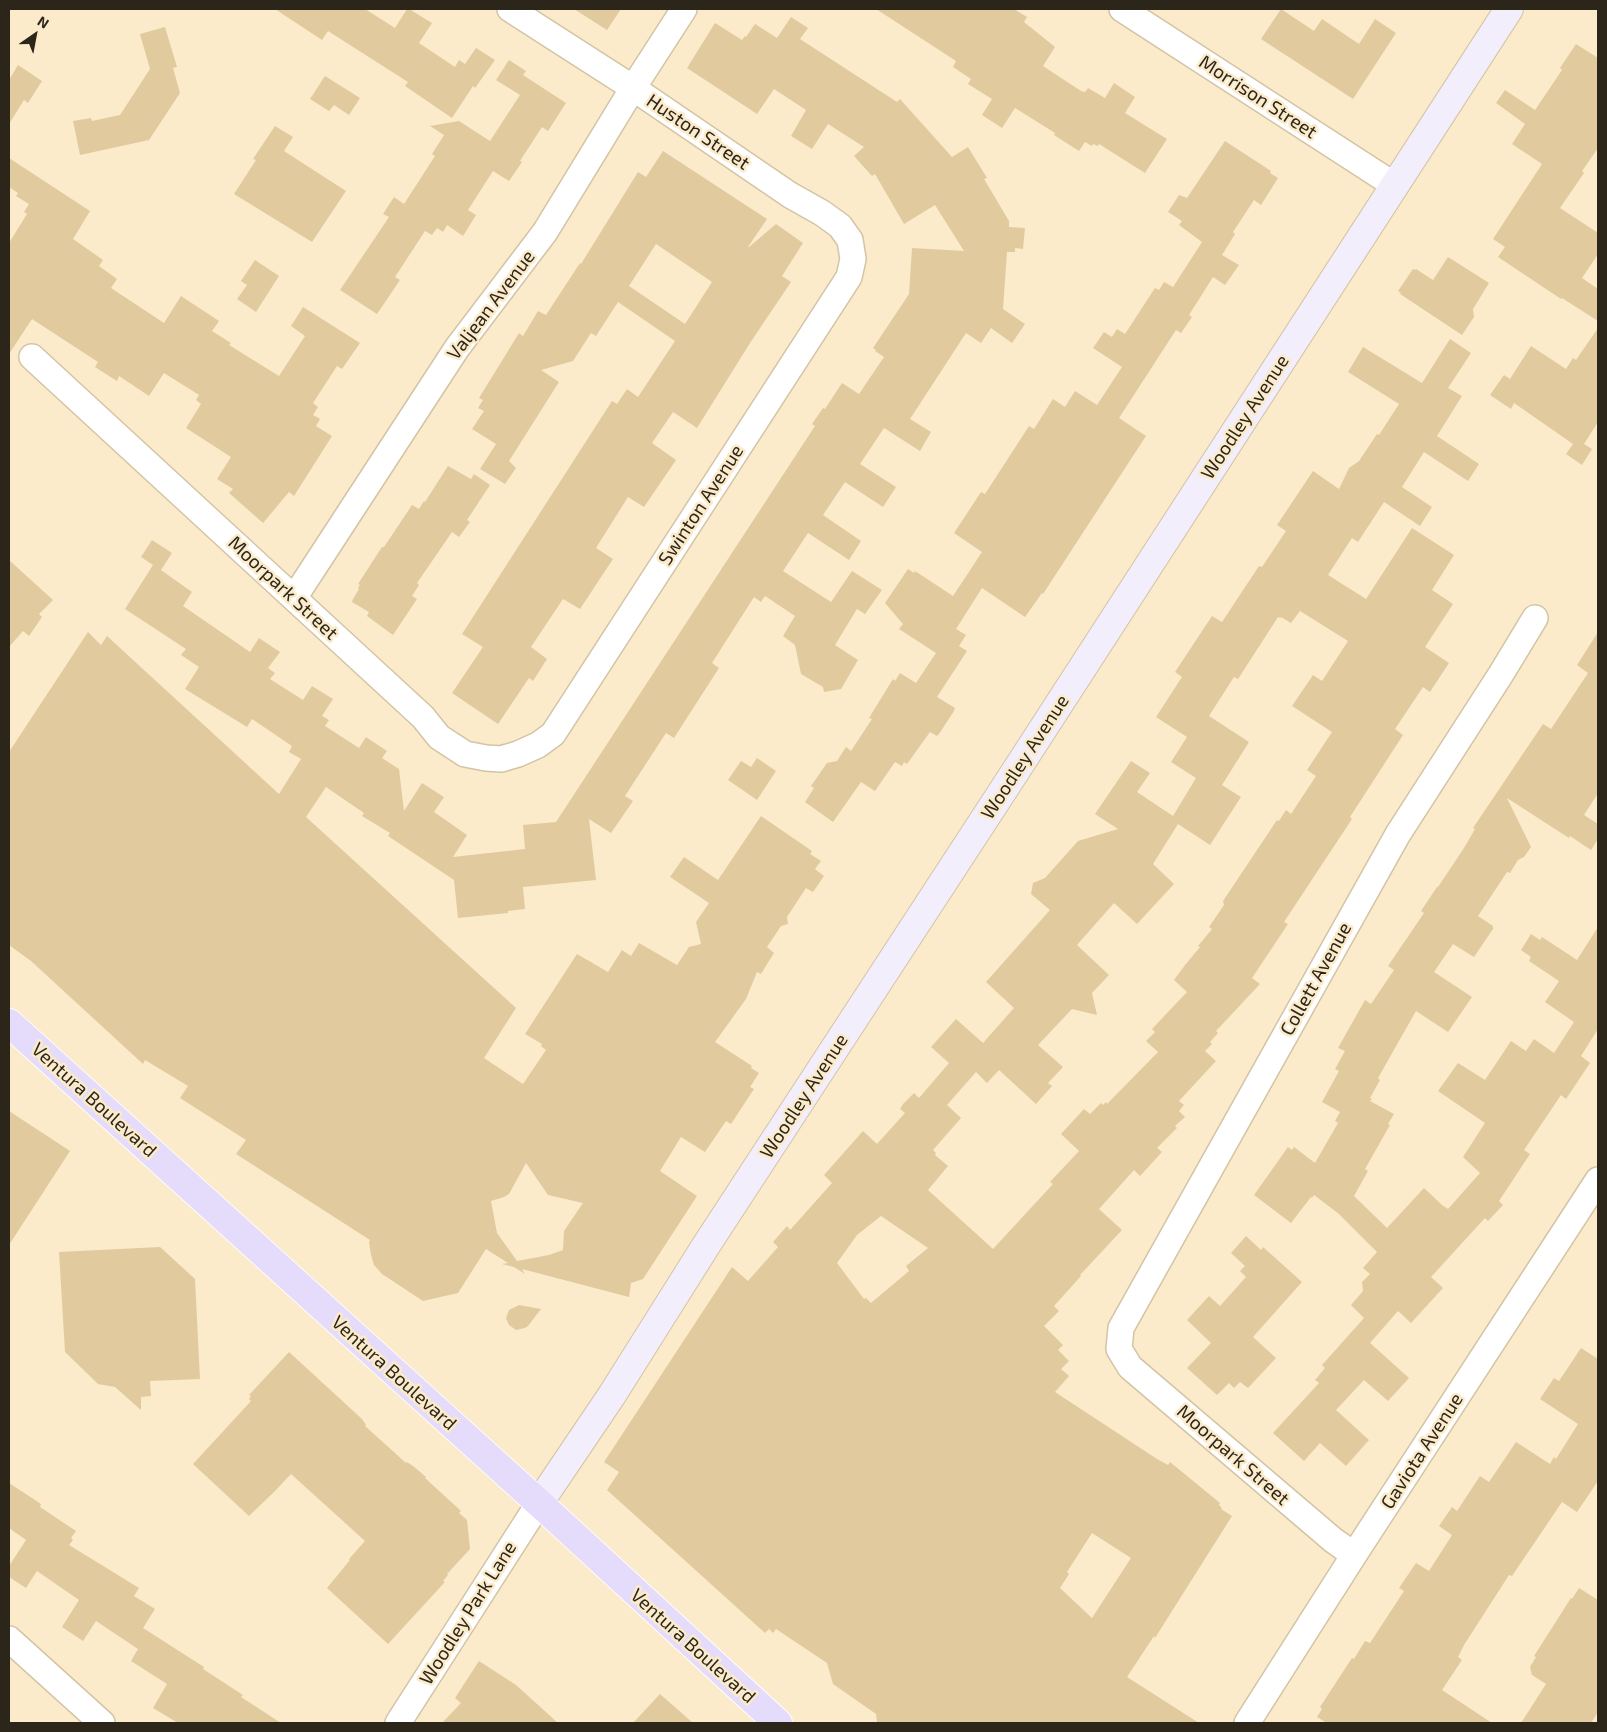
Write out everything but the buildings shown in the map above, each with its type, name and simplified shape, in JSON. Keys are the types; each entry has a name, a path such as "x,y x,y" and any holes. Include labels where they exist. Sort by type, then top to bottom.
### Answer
{"main road":[{"name":"Ventura Boulevard","path":"9,1023 539,1503 778,1723"}],"street":[{"name":"Huston Street","path":"510,9 633,88 790,195 822,212 840,226 850,240 853,259 849,277"},
{"name":"Valjean Avenue","path":"294,598 457,348 545,232 684,9"},
{"name":"Morrison Street","path":"1122,9 1394,185"},
{"name":"Woodley Avenue","path":"539,1503 612,1395 707,1244 1010,781 1509,9"},
{"name":"Swinton Avenue","path":"553,734 849,277"},
{"name":"Moorpark Street","path":"32,357 423,718 439,737 465,754 501,759 538,745 553,734"},
{"name":"Collett Avenue","path":"1119,1349 1121,1328 1398,834 1535,618"},
{"name":"Gaviota Avenue","path":"1247,1723 1598,1180"},
{"name":"Moorpark Street","path":"1119,1349 1130,1367 1333,1540 1354,1555"},
{"name":"Woodley Park Lane","path":"398,1723 539,1503"},
{"path":"9,1639 102,1723"}]}
